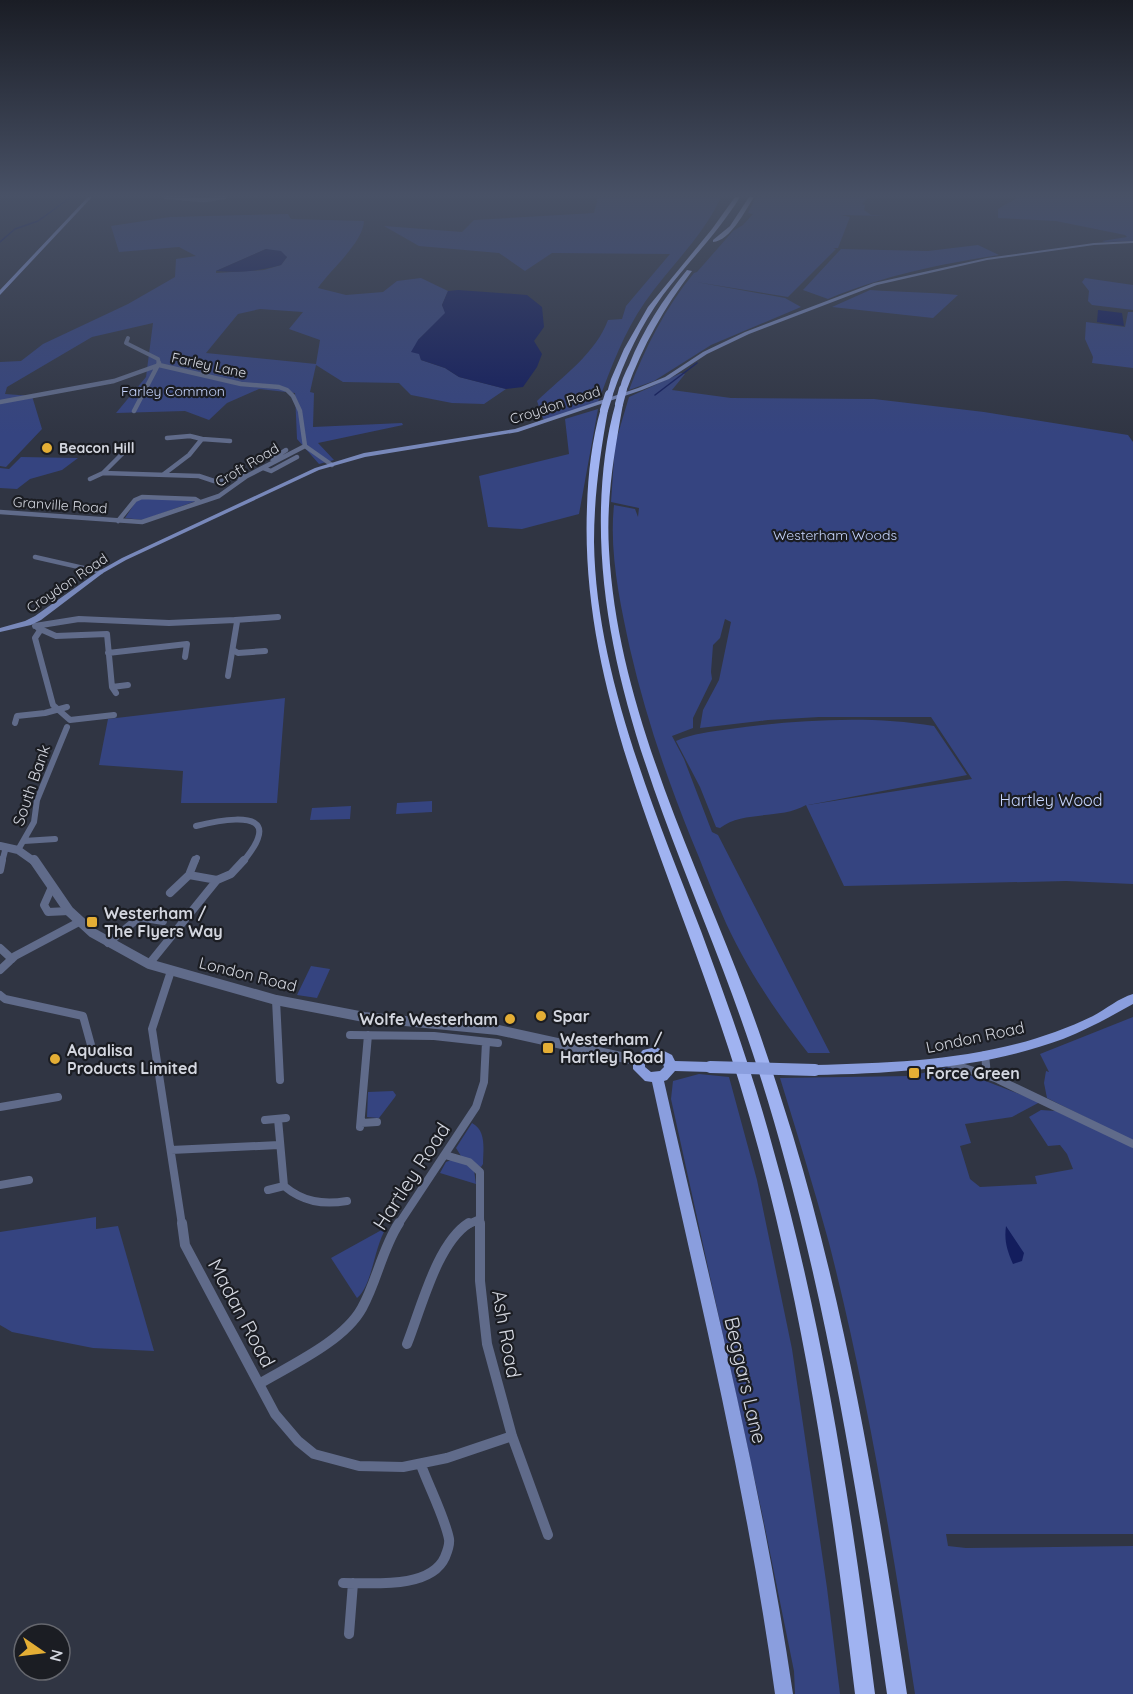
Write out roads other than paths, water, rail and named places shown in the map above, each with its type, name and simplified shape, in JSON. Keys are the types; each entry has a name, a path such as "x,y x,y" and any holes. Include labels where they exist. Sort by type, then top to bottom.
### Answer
{"highway":[{"path":"677,276 649,311 628,346 614,399 604,517 607,579 618,650 647,756 744,1009 802,1193 833,1320 859,1449 897,1694"},
{"path":"686,276 657,315 638,350 623,389 604,410 593,467 590,537 595,606 604,662 633,768 716,990 739,1059 785,1223 831,1449 865,1694"}],"main road":[{"path":"0,293 16,276"},
{"name":"Croydon Road","path":"0,630 35,626 48,611 101,572 296,479 364,455 494,437 533,426 658,382 689,365 705,352 747,333 876,284 906,276"},
{"name":"London Road","path":"670,1066 815,1070 948,1063 1059,1034 1118,1008 1133,998"},
{"path":"657,1052 665,1056 670,1066 667,1073 657,1078 643,1074 639,1069 639,1061 647,1053 657,1052"},
{"name":"Beggars Lane","path":"657,1078 754,1513 772,1608 784,1694"}],"street":[{"path":"128,338 126,343 139,347 146,356 158,359 159,365 134,411"},
{"name":"Farley Lane","path":"0,402 114,381 159,365 241,384 285,388 298,401 305,446"},
{"path":"167,438 196,435 202,439 230,441"},
{"path":"164,474 189,455 202,439"},
{"path":"305,446 332,465"},
{"name":"Croft Road","path":"200,501 219,496 274,460 305,446"},
{"path":"239,475 274,460 286,450"},
{"path":"90,479 104,473 125,451"},
{"path":"263,468 271,471 297,457"},
{"path":"104,473 200,476 214,481 247,476"},
{"name":"Granville Road","path":"0,512 118,521 142,522 197,505 200,501 142,497 135,500 118,521"},
{"path":"34,557 101,572"},
{"path":"35,626 45,622 65,621 170,623 278,617"},
{"path":"228,676 237,622 235,621"},
{"path":"35,626 56,636 104,633 108,637 114,690 129,684"},
{"path":"35,626 35,638 53,705 70,720 114,715"},
{"path":"108,652 187,644 185,657"},
{"path":"233,650 238,653 265,651"},
{"path":"15,723 17,716 45,713 56,708 67,707"},
{"name":"South Bank","path":"18,850 34,822 40,791 67,727"},
{"path":"149,964 217,880 230,875 242,864 260,832 258,827 242,818 196,826"},
{"path":"24,842 55,839"},
{"path":"0,870 3,846"},
{"name":"London Road","path":"3,846 18,850 33,859 79,922 108,943 149,964 276,1000 364,1017 498,1030 639,1061"},
{"path":"170,893 189,875 189,869 197,858"},
{"path":"189,875 217,880"},
{"path":"52,887 44,904 48,912 69,911"},
{"path":"127,915 163,921"},
{"path":"108,943 140,917"},
{"path":"0,970 12,959 79,922"},
{"path":"0,948 12,959"},
{"name":"Madan Road","path":"171,971 153,1029 185,1245 275,1414 290,1434 315,1455 366,1468 388,1469 421,1464 512,1436"},
{"path":"0,995 5,999 83,1016 91,1045"},
{"path":"276,1000 280,1080"},
{"path":"434,1036 435,1023"},
{"path":"350,1035 434,1036 498,1043"},
{"path":"368,1035 360,1125 377,1122"},
{"name":"Hartley Road","path":"259,1384 328,1342 350,1324 362,1308 391,1236 469,1121 480,1097 486,1042"},
{"path":"985,1055 987,1075"},
{"path":"948,1063 987,1075 1133,1144"},
{"path":"0,1107 58,1097"},
{"path":"265,1120 282,1118 279,1145 284,1186"},
{"path":"171,1150 279,1145"},
{"name":"Ash Road","path":"445,1155 468,1162 477,1167 480,1172 480,1281 482,1316 487,1344 512,1436 548,1535"},
{"path":"0,1185 28,1180"},
{"path":"268,1190 284,1186 306,1201 320,1204 347,1201"},
{"path":"407,1344 418,1331 442,1253 450,1240 466,1224 480,1219"},
{"path":"349,1634 348,1583 424,1577 437,1570 444,1559 449,1546 448,1535 421,1464"}],"waterway":[{"path":"655,395 697,363"}],"place":[{"name":"Beacon Hill","path":"47,448"},
{"name":"Westerham / The Flyers Way","path":"92,922"},
{"name":"Spar","path":"541,1016"},
{"name":"Wolfe Westerham","path":"510,1019"},
{"name":"Westerham / Hartley Road","path":"548,1048"},
{"name":"Aqualisa Products Limited","path":"55,1059"},
{"name":"Force Green","path":"914,1073"}],"park label":[{"name":"Farley Common","path":"173,391"},
{"name":"Westerham Woods","path":"835,535"},
{"name":"Hartley Wood","path":"1051,800"}]}
